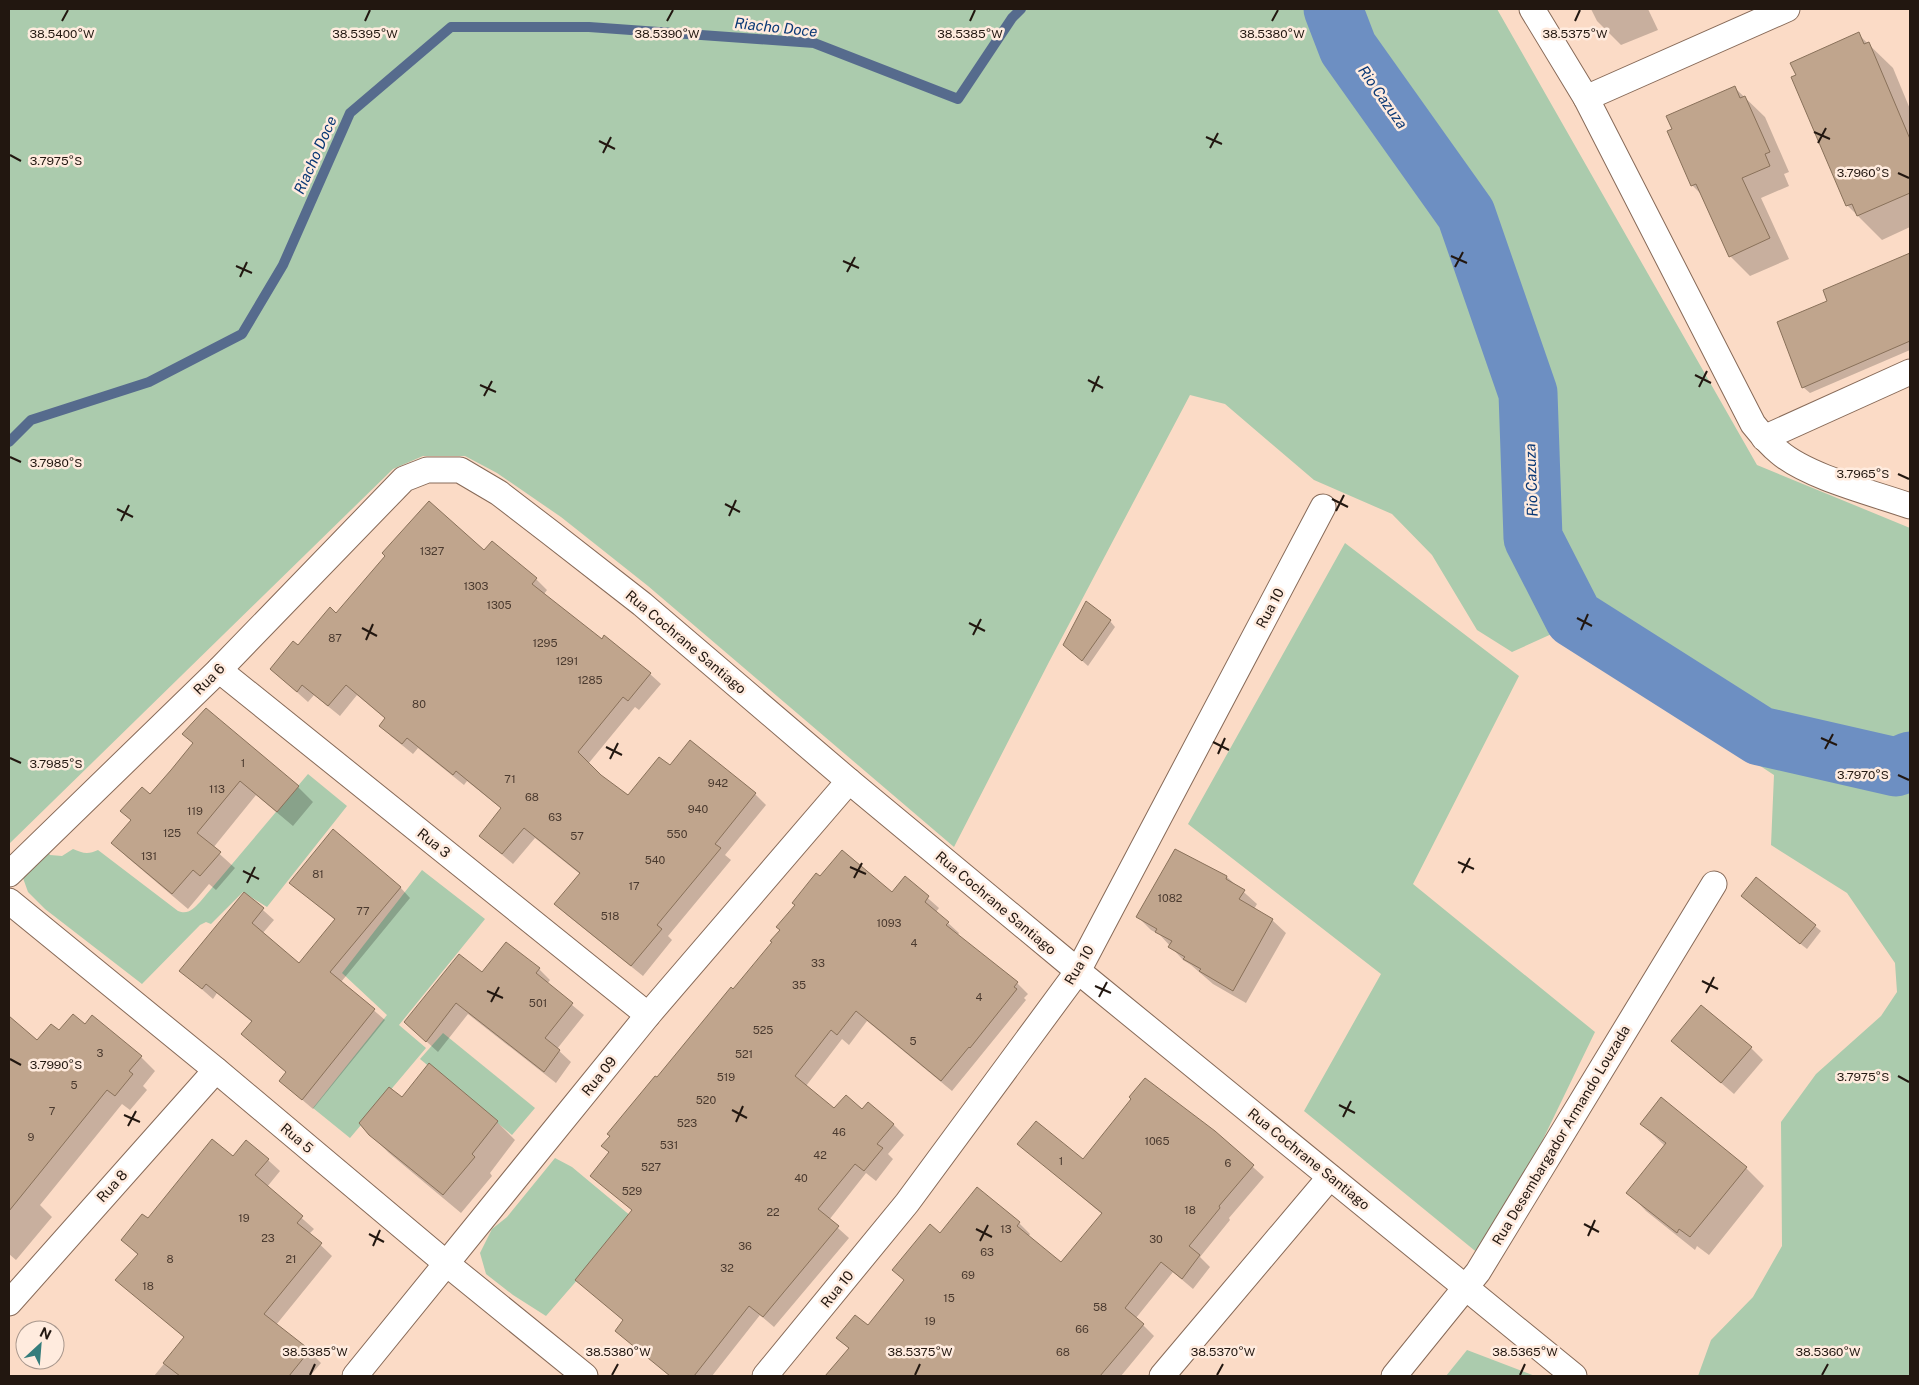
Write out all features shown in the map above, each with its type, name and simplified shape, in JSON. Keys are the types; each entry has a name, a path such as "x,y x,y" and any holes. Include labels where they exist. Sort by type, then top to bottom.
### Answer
{"street":[{"path":"1532,9 1586,98 1753,424 1780,454 1804,467 1830,479 1910,506"},
{"path":"1586,98 1787,9"},
{"path":"1764,438 1910,372"},
{"name":"Rua Cochrane Santiago","path":"404,480 427,470 460,470 499,493 642,604 1078,971 1574,1376"},
{"name":"Rua 6","path":"9,874 219,670 404,480"},
{"name":"Rua 10","path":"765,1376 907,1203 1078,971 1323,507"},
{"name":"Rua 3","path":"219,670 648,1015"},
{"name":"Rua 09","path":"355,1376 648,1015 849,780"},
{"name":"Rua Desembargador Armando Louzada","path":"1394,1376 1478,1272 1714,884"},
{"name":"Rua 5","path":"9,901 216,1070 446,1264 585,1376"},
{"name":"Rua 8","path":"9,1303 216,1070"},
{"path":"1162,1376 1330,1176"}],"green space":[{"path":"9,9 1497,9 1757,465 1910,528 1910,1376 1698,1376 1711,1340 1753,1297 1782,1246 1781,1122 1816,1074 1881,1016 1897,992 1895,963 1847,893 1771,845 1774,775 1556,632 1512,652 1477,630 1432,555 1392,514 1314,480 1225,404 1190,395 954,847 648,586 561,517 497,473 465,456 423,456 393,469 9,844"},
{"path":"1345,543 1519,676 1413,884 1595,1032 1485,1259 1304,1111 1381,974 1188,824"},
{"path":"308,774 347,806 267,907 243,892 211,924 206,922 200,925 142,984 45,909 28,892 23,878 48,852 50,855 62,856 73,849 85,853 98,850 178,911 188,912 200,902"},
{"path":"422,870 485,919 399,1025 426,1048 350,1138 313,1108 387,1015 342,973"},
{"path":"443,1033 535,1108 512,1135 420,1059"},
{"path":"555,1158 572,1167 632,1217 546,1316 513,1295 486,1274 480,1253 492,1229 507,1217"},
{"path":"1467,1350 1535,1376 1446,1376"}],"building":[{"path":"1859,32 1864,44 1869,42 1910,139 1910,193 1857,216 1852,204 1846,206 1791,77 1796,75 1790,63"},
{"path":"1735,86 1740,98 1745,96 1770,152 1765,154 1770,166 1742,178 1770,238 1729,257 1696,184 1691,186 1667,131 1672,129 1666,116"},
{"path":"1910,253 1910,341 1802,388 1777,322 1827,301 1823,290"},
{"path":"429,501 484,550 492,541 537,578 532,584 602,639 604,635 651,673 628,701 623,697 578,752 601,775 628,795 659,757 670,765 690,740 756,793 715,844 721,848 657,925 662,929 631,966 554,904 580,873 524,828 502,854 479,836 501,808 456,771 453,775 407,738 402,744 379,726 385,718 346,685 328,706 302,685 297,692 270,669 293,641 298,645 330,607 336,613 385,556 382,553"},
{"path":"1086,601 1111,620 1082,661 1063,645"},
{"path":"206,708 299,786 277,812 240,781 197,833 221,852 200,876 193,870 172,894 111,843 131,820 120,811 142,787 150,794 171,770 193,743 182,734"},
{"path":"333,829 401,887 330,972 375,1009 302,1100 279,1081 286,1072 241,1034 252,1021 206,984 202,989 179,971 244,892 264,908 252,923 299,963 335,919 289,883"},
{"path":"1175,849 1227,876 1226,879 1245,890 1239,899 1273,919 1233,991 1183,959 1185,957 1168,947 1172,941 1155,932 1157,929 1136,917"},
{"path":"842,850 892,892 905,876 929,896 925,902 949,922 946,925 1018,982 1014,987 1017,989 941,1081 856,1011 837,1035 831,1030 795,1076 834,1108 846,1095 862,1109 868,1102 894,1124 877,1144 883,1148 864,1171 855,1164 818,1209 839,1226 763,1317 749,1306 694,1376 670,1376 615,1331 623,1320 575,1280 632,1210 590,1176 609,1152 601,1146 610,1136 607,1134 731,987 733,989 772,942 770,941 780,930 776,927 795,905 792,903 816,873 820,876"},
{"path":"1756,877 1816,925 1800,944 1741,896"},
{"path":"506,942 540,968 536,973 573,1003 545,1038 560,1050 544,1072 456,1003 426,1042 404,1022 459,954 482,972"},
{"path":"1701,1005 1752,1047 1721,1083 1671,1041"},
{"path":"73,1014 85,1024 92,1015 142,1056 129,1071 133,1074 115,1096 107,1090 9,1211 9,1016 37,1040 51,1024 59,1030"},
{"path":"429,1063 498,1121 472,1154 475,1157 443,1195 369,1135 359,1123 389,1087 402,1097"},
{"path":"1145,1078 1215,1131 1254,1165 1219,1206 1220,1208 1189,1246 1200,1255 1182,1279 1161,1262 1125,1308 1144,1324 1100,1376 825,1376 849,1348 836,1338 855,1315 868,1325 904,1280 892,1270 930,1224 940,1233 977,1187 1020,1222 1017,1226 1061,1262 1102,1213 1017,1144 1036,1121 1083,1159 1131,1099 1129,1097"},
{"path":"1661,1097 1747,1167 1690,1237 1679,1229 1677,1233 1626,1193 1666,1143 1640,1124"},
{"path":"212,1139 233,1156 246,1140 269,1159 255,1175 303,1216 297,1223 322,1243 264,1314 310,1350 289,1376 180,1376 163,1363 184,1337 115,1280 138,1254 121,1240 142,1214 148,1218"}],"waterway":[{"name":"Riacho Doce","path":"9,442 31,420 149,382 242,334 283,265 350,113 451,27 589,27 814,43 958,99 1012,18 1021,9"},
{"name":"Rio Cazuza","path":"1333,9 1348,48 1466,214 1528,393 1533,538 1574,618 1760,736 1896,767 1910,761"}]}
